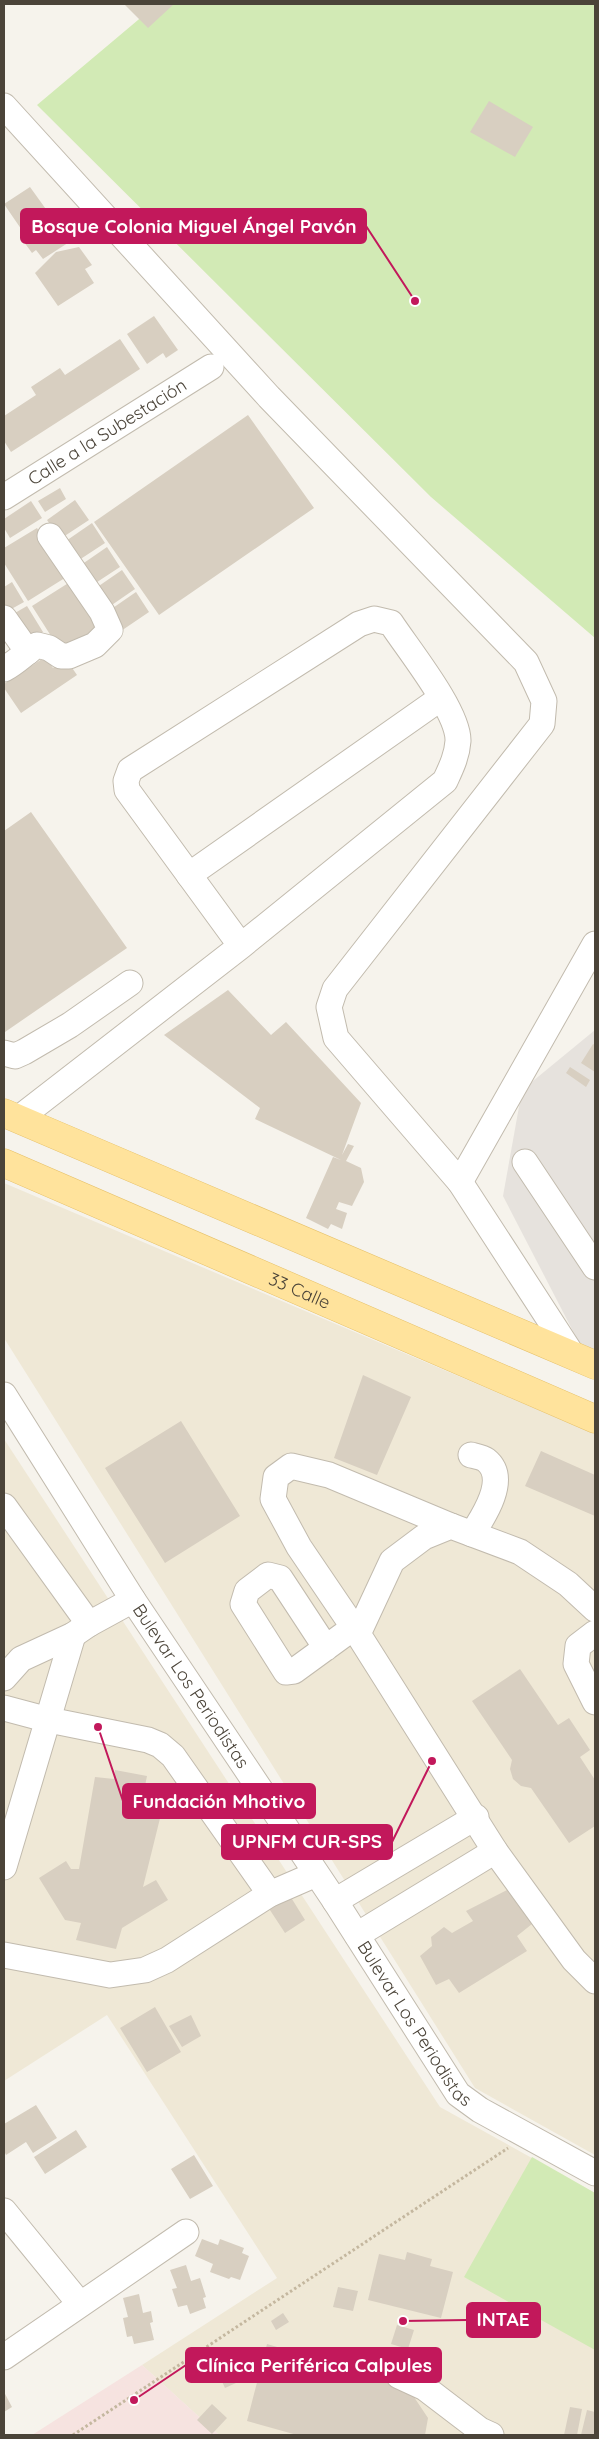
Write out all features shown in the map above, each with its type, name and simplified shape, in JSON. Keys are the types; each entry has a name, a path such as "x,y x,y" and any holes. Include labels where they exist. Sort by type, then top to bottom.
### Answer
{"main road":[{"path":"9,1116 584,1361"},
{"name":"33 Calle","path":"4,1163 595,1419"}],"street":[{"path":"4,106 268,396 526,662 544,701 542,724 335,989 329,1007 336,1038 460,1182 584,1361"},
{"name":"Calle a la Subestación","path":"4,497 211,367"},
{"path":"4,670 20,661 38,645 49,648 61,656 69,656 95,645 110,630 102,612 50,536"},
{"path":"4,618 28,652"},
{"path":"9,1116 242,946 445,781 455,761 458,739 453,716 391,623 374,620 359,624 130,770 126,781 127,790 242,946"},
{"path":"189,875 441,698"},
{"path":"460,1182 595,944"},
{"path":"4,1053 15,1056 24,1052 70,1025 130,983"},
{"path":"525,1162 595,1266"},
{"name":"Bulevar Los Periodistas","path":"4,1395 133,1600 335,1901 458,2094 480,2110 595,2173"},
{"path":"326,1648 356,1631 392,1561 424,1537 462,1530 494,1491 495,1472 486,1460 471,1455"},
{"path":"595,1608 568,1584 520,1552 329,1475 291,1466 276,1477 273,1499 299,1547 356,1631 476,1817 495,1851 574,1960 595,1980"},
{"path":"4,1506 81,1630"},
{"path":"4,1678 21,1659 81,1630 133,1600"},
{"path":"4,1867 49,1720 81,1630"},
{"path":"595,1634 578,1646 576,1664 595,1702"},
{"path":"4,1708 49,1720 148,1740 160,1745 173,1756 270,1894"},
{"path":"335,1901 476,1817"},
{"path":"357,1935 495,1851"},
{"path":"4,1955 110,1975 145,1970 167,1960 270,1894 316,1874"},
{"path":"4,2211 80,2304"},
{"path":"4,2357 186,2232"},
{"path":"399,2376 425,2388 480,2430 491,2435"}],"path":[{"path":"72,2435 527,2135"}],"shaded area":[{"path":"595,1030 595,1368 591,1366 503,1196 522,1090"},
{"path":"4,1183 595,1434 595,2155 475,2088 4,1338"},
{"path":"4,1439 440,2107 595,2193 595,2435 219,2435 142,2365 277,2278 107,2015 4,2081"},
{"path":"142,2365 219,2435 32,2435"}],"green space":[{"path":"157,4 595,4 595,638 431,497 37,105"},
{"path":"532,2157 595,2193 595,2350 464,2277"}],"building":[{"path":"124,4 174,4 148,28"},
{"path":"489,101 533,127 515,157 470,132"},
{"path":"30,187 48,212 53,209 74,239 43,259 36,250 32,253 24,242 28,239 4,204"},
{"path":"79,247 92,265 85,269 94,283 58,306 35,273 56,252"},
{"path":"154,316 178,350 166,358 163,353 147,364 127,334"},
{"path":"120,339 140,369 11,452 4,441 4,416 36,395 31,387 60,368 65,375"},
{"path":"248,415 314,508 159,615 94,522"},
{"path":"60,488 66,499 45,512 38,501"},
{"path":"75,500 89,520 60,539 47,520"},
{"path":"31,501 42,518 10,538 4,528 4,519"},
{"path":"92,523 105,543 76,562 63,543"},
{"path":"37,528 68,576 28,601 4,563 4,548"},
{"path":"107,547 120,567 91,586 78,567"},
{"path":"122,570 135,589 106,609 93,590"},
{"path":"12,582 24,602 6,612 4,608 4,587"},
{"path":"70,582 102,630 63,655 32,606"},
{"path":"136,592 149,612 121,631 107,612"},
{"path":"27,606 43,632 24,643 8,617"},
{"path":"45,657 53,668 66,659 77,675 21,713 4,688 4,684"},
{"path":"31,812 127,948 5,1032 4,831"},
{"path":"228,990 271,1035 286,1022 361,1103 342,1155 348,1144 354,1146 346,1161 361,1168 364,1182 352,1206 339,1202 336,1209 347,1213 342,1229 331,1224 328,1229 306,1218 333,1157 341,1160 255,1119 260,1108 164,1035"},
{"path":"593,1044 595,1045 595,1072 581,1063"},
{"path":"570,1067 590,1080 586,1087 566,1073"},
{"path":"363,1375 411,1397 377,1475 334,1458"},
{"path":"181,1421 240,1516 165,1563 105,1468"},
{"path":"541,1451 595,1475 595,1516 525,1486"},
{"path":"520,1669 558,1725 569,1718 590,1750 580,1757 595,1780 595,1826 569,1843 531,1788 521,1786 513,1779 510,1769 512,1760 472,1701"},
{"path":"115,1770 147,1776 145,1786 167,1790 143,1887 156,1880 168,1900 122,1928 116,1949 76,1940 81,1923 65,1920 39,1878 66,1861 71,1869 79,1869 95,1777 114,1779"},
{"path":"507,1890 532,1924 517,1936 527,1951 459,1993 449,1979 436,1985 420,1956 432,1946 431,1937 444,1927 452,1933 473,1921 466,1911"},
{"path":"287,1891 305,1920 285,1933 266,1904"},
{"path":"155,2007 181,2052 147,2072 120,2028"},
{"path":"191,2015 201,2036 182,2047 169,2026"},
{"path":"36,2105 57,2138 33,2153 26,2142 6,2155 4,2151 4,2124"},
{"path":"76,2130 87,2147 45,2174 34,2157"},
{"path":"194,2155 213,2186 190,2199 171,2169"},
{"path":"202,2239 218,2245 220,2239 244,2248 242,2253 249,2256 240,2280 231,2277 229,2279 210,2272 213,2264 195,2256"},
{"path":"407,2252 432,2259 430,2266 453,2272 441,2318 368,2300 379,2254 405,2260"},
{"path":"186,2265 191,2281 200,2278 206,2297 203,2298 206,2308 190,2314 187,2305 178,2307 172,2289 177,2288 170,2270"},
{"path":"338,2287 358,2291 353,2311 333,2307"},
{"path":"139,2294 143,2313 151,2311 153,2322 150,2323 154,2340 134,2344 132,2336 127,2337 123,2318 128,2317 123,2298"},
{"path":"283,2313 289,2322 276,2330 271,2321"},
{"path":"397,2325 414,2330 408,2349 391,2344"},
{"path":"267,2344 373,2375 410,2391 428,2418 425,2435 297,2435 247,2421"},
{"path":"225,2357 236,2383 225,2388 213,2362"},
{"path":"4,2392 12,2407 4,2412"},
{"path":"212,2404 227,2418 212,2434 197,2420"},
{"path":"570,2407 582,2409 577,2435 564,2435"},
{"path":"587,2410 595,2412 595,2435 581,2435"}],"place":[{"name":"Bosque Colonia Miguel Ángel Pavón","path":"415,301"},
{"name":"Fundación Mhotivo","path":"98,1727"},
{"name":"UPNFM CUR-SPS","path":"432,1761"},
{"name":"INTAE","path":"403,2321"},
{"name":"Clínica Periférica Calpules","path":"134,2400"}]}
